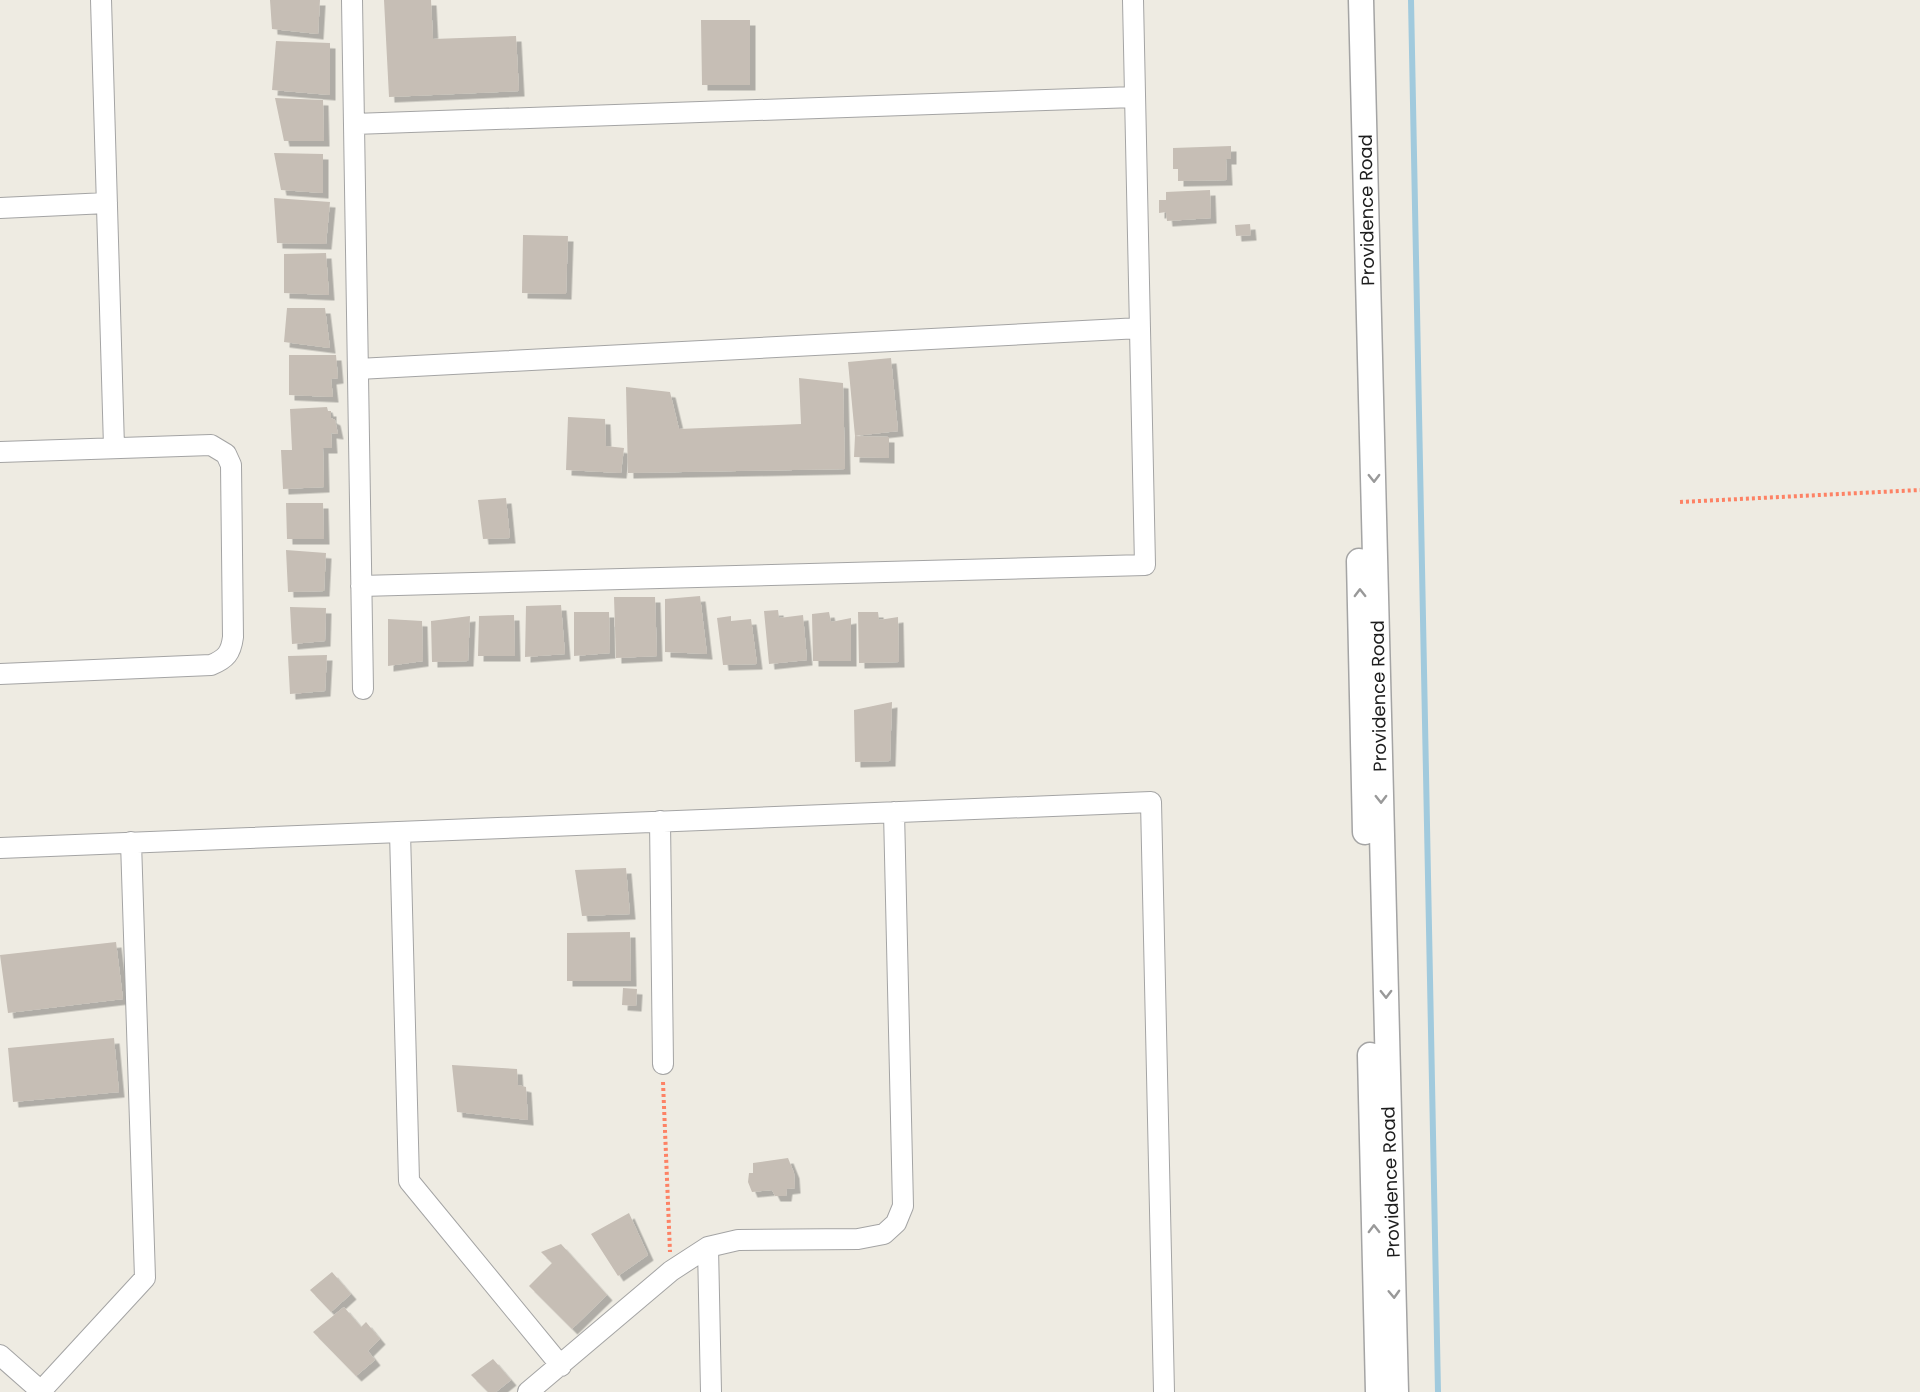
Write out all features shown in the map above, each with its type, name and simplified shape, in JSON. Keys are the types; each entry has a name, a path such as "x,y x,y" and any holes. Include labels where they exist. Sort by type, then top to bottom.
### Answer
{"street":[{"path":"101,0 114,447"},
{"path":"352,0 363,689"},
{"path":"362,586 1145,565 1133,0"},
{"name":"Providence Road","path":"1346,0 1378,1392"},
{"name":"Providence Road","path":"1361,0 1396,1392"},
{"path":"354,124 1135,97"},
{"path":"0,208 107,203"},
{"path":"358,369 1140,328"},
{"path":"0,452 211,445 226,454 231,465 232,650 226,657 211,665 0,674"},
{"path":"0,848 1151,802 1164,1392"},
{"path":"528,1392 671,1271 708,1247 738,1240 858,1239 884,1234 896,1223 903,1206 894,812"},
{"path":"660,821 663,1064"},
{"path":"400,832 409,1181 561,1366"},
{"path":"0,1355 42,1392 145,1278 130,842"},
{"path":"708,1247 711,1392"}],"path":[{"path":"1680,502 1920,490"},
{"path":"663,1064 671,1271"}],"building":[{"path":"270,0 320,0 318,34 272,29"},
{"path":"384,0 431,0 433,39 516,36 519,91 389,97"},
{"path":"701,20 750,20 750,85 702,85"},
{"path":"276,41 330,43 330,95 272,90"},
{"path":"275,98 323,100 324,141 284,141"},
{"path":"1231,146 1231,159 1226,159 1227,180 1178,181 1178,169 1173,169 1173,148"},
{"path":"274,153 323,154 323,193 281,190"},
{"path":"1210,190 1211,218 1167,221 1166,212 1159,213 1159,200 1166,200 1166,192"},
{"path":"274,198 330,202 326,244 277,243"},
{"path":"1250,224 1251,235 1236,236 1235,225"},
{"path":"523,235 568,236 566,294 522,293"},
{"path":"326,253 329,295 284,293 284,254"},
{"path":"287,308 325,308 330,348 284,342"},
{"path":"289,355 336,355 338,378 331,379 333,397 289,395"},
{"path":"891,358 898,431 855,436 848,362"},
{"path":"799,378 843,383 845,469 628,473 626,387 670,392 679,429 801,424"},
{"path":"327,407 328,411 331,411 331,418 335,420 338,434 331,433 332,448 323,448 324,487 283,489 281,450 292,450 290,409"},
{"path":"568,417 605,419 606,446 624,448 621,473 566,470"},
{"path":"855,436 889,437 889,458 854,457"},
{"path":"506,498 510,538 483,539 478,500"},
{"path":"286,503 323,503 324,539 287,539"},
{"path":"286,550 326,553 324,591 288,592"},
{"path":"700,596 707,654 665,652 665,599"},
{"path":"614,597 655,597 657,656 616,658"},
{"path":"561,605 565,654 525,657 526,606"},
{"path":"290,607 326,608 325,641 292,644"},
{"path":"778,610 779,618 803,615 807,660 769,664 764,611"},
{"path":"574,612 609,612 610,653 574,656"},
{"path":"829,612 831,622 851,618 851,661 813,661 812,614"},
{"path":"858,612 878,612 879,620 898,617 899,662 859,663"},
{"path":"514,615 515,656 478,656 479,616"},
{"path":"470,616 468,661 432,662 431,621"},
{"path":"731,616 731,621 751,619 757,664 723,665 717,618"},
{"path":"388,619 422,621 423,661 388,666"},
{"path":"327,655 325,691 290,694 288,656"},
{"path":"892,702 890,761 855,762 854,710"},
{"path":"626,868 630,914 582,916 575,870"},
{"path":"630,932 631,981 567,981 567,933"},
{"path":"116,942 123,999 8,1013 0,955"},
{"path":"623,988 637,989 636,1006 622,1005"},
{"path":"114,1038 119,1092 13,1102 8,1048"},
{"path":"452,1065 517,1069 518,1085 526,1087 528,1120 457,1112"},
{"path":"788,1158 794,1173 795,1188 787,1189 786,1196 775,1196 772,1190 752,1192 748,1182 749,1173 753,1173 753,1163"},
{"path":"629,1213 648,1255 618,1276 591,1234"},
{"path":"561,1244 607,1295 572,1329 529,1286 552,1263 541,1252"},
{"path":"332,1272 351,1294 331,1312 310,1290"},
{"path":"344,1307 361,1327 366,1322 380,1339 368,1351 375,1360 356,1376 313,1332"},
{"path":"493,1359 511,1380 496,1392 488,1392 471,1375"}],"waterway":[{"path":"1411,0 1438,1392"}]}
